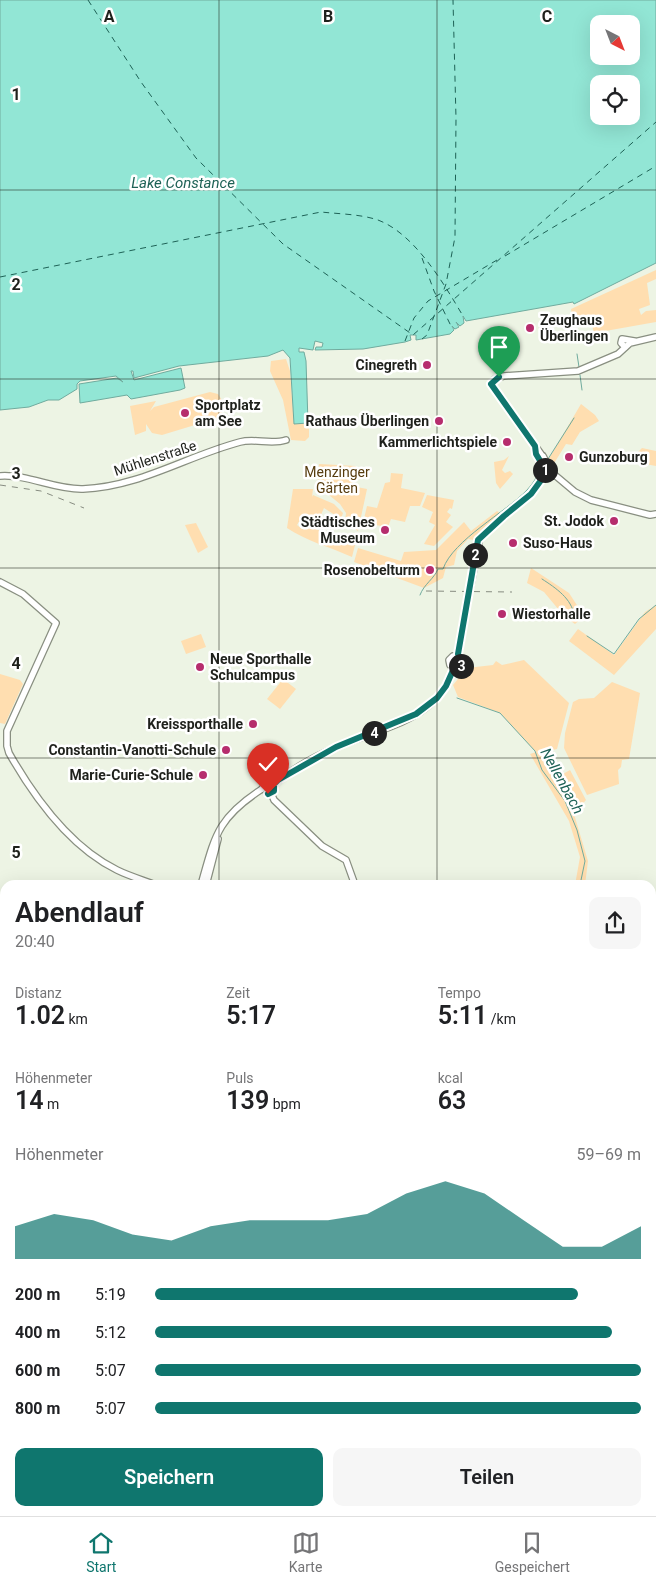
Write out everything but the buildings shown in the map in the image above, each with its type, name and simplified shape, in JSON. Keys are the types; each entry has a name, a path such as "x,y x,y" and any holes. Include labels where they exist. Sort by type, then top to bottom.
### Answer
{"street":[{"path":"656,336 628,343 618,354 578,371 504,376 496,379 491,384 536,448 536,454 575,492 591,500 650,515 656,514"},
{"name":"Mühlenstraße","path":"0,476 22,477 77,489 102,487 145,477 239,442 286,440"},
{"path":"202,880 212,844 225,820 243,801 274,789 274,784 336,747 416,714 437,698 446,686 454,668 462,664 461,658 458,656 480,537 531,494 545,464"},
{"path":"0,582 23,594 56,623 7,731 7,746 16,764 66,831 86,850 116,869 144,880"},
{"path":"454,668 450,665 449,660 452,656 458,656"},
{"path":"274,784 267,781 266,791 322,846 346,860 353,880"},
{"path":"207,880 217,841 226,824 245,803 266,791"}],"green space":[{"path":"656,270 656,279 647,283 650,305 639,309 641,315 646,311 656,310 656,322 594,333 591,321 573,322 571,309"},
{"path":"286,359 290,371 294,424 309,423 309,437 305,441 291,440 283,400 270,371 271,361"},
{"name":"Sportplatz am See","path":"210,392 218,394 223,402 222,414 218,418 162,435 152,433 146,424 146,431 135,435 130,406 156,401 150,411 154,407"},
{"path":"581,404 595,415 599,421 580,432 572,445 566,444 553,465 548,460"},
{"path":"642,448 656,451 656,466 629,461"},
{"path":"509,456 502,470 505,473 510,471 513,474 500,489 496,483 494,462 504,460"},
{"name":"Menzinger Gärten","path":"319,464 356,466 352,486 367,489 358,531 345,522 346,513 340,504 318,486"},
{"path":"391,473 403,474 401,488 425,493 420,506 410,506 405,522 391,519 388,527 363,523 367,506 377,508 385,483 390,482"},
{"path":"293,489 313,489 312,497 313,495 334,504 343,513 341,519 324,508 318,521 310,518 300,520 297,525 302,529 306,525 355,545 352,557 294,533 287,528"},
{"path":"427,495 454,500 452,509 450,508 447,512 451,515 446,522 453,527 434,546 424,544 435,525 429,522 433,512 422,507"},
{"path":"497,511 502,514 481,530 474,540 468,539 457,551 454,565 446,567 443,578 424,588 354,562 358,548 401,561 404,552 436,550 464,522 471,531"},
{"path":"196,523 208,547 198,553 185,525"},
{"path":"531,568 569,593 584,616 575,624 564,616 544,592 527,583"},
{"path":"656,605 656,629 614,675 569,641 578,629 614,655 645,612"},
{"path":"201,634 206,647 186,654 181,641"},
{"path":"524,660 569,703 557,749 540,753 554,779 570,770 586,800 574,814 588,861 586,880 576,880 580,857 569,821 530,754 536,752 500,713 458,697 453,685 467,668 493,665 496,661 502,665"},
{"path":"0,674 20,680 23,684 5,724 0,723"},
{"path":"283,679 296,689 280,709 267,699"},
{"path":"612,682 640,693 629,759 622,760 621,767 618,770 619,784 587,795 564,748 565,733 573,702 579,699 594,698"}],"water":[{"name":"Lake Constance","path":"0,0 656,0 656,263 574,304 573,302 466,321 463,316 464,323 460,326 456,322 459,327 455,329 452,326 454,330 450,334 416,340 416,335 410,335 411,340 405,342 363,349 315,350 316,347 322,347 323,343 315,341 313,350 299,348 299,352 304,352 306,361 308,423 294,424 290,358 283,350 268,356 179,366 134,378 133,371 131,371 134,380 181,368 185,388 180,390 131,399 127,395 80,403 79,384 117,378 123,382 116,376 80,381 77,384 77,389 59,400 48,400 29,407 0,410"}],"waterway":[{"path":"577,354 579,367"},
{"path":"580,375 582,390"},
{"name":"Nellenbach","path":"548,459 574,418"},
{"name":"Nellenbach","path":"420,595 438,569 443,569 457,548 468,537 518,499 527,490 543,467"},
{"path":"542,579 567,599 574,615"},
{"path":"587,636 614,654 639,619 656,605"},
{"name":"Nellenbach","path":"457,698 500,713 535,751 542,770 565,801 577,830 585,861 581,880"}],"ferry route":[{"path":"88,0 141,82 196,158 283,244 413,335 656,122"},
{"path":"422,339 427,335 446,284 455,237 456,118 453,0"},
{"path":"505,256 656,166"},
{"path":"0,277 321,212 349,214 378,220 404,236 438,275 463,316"},
{"path":"422,258 434,291 451,326"},
{"path":"405,341 414,318 428,301 497,260"}],"railway":[{"path":"0,485 41,491 84,508"},
{"path":"426,591 512,592"}],"place":[{"name":"Zeughaus Überlingen","path":"530,328"},
{"name":"Cinegreth","path":"427,365"},
{"name":"Sportplatz am See","path":"185,413"},
{"name":"Rathaus Überlingen","path":"439,421"},
{"name":"Kammerlichtspiele","path":"507,442"},
{"name":"Gunzoburg","path":"569,457"},
{"name":"St. Jodok","path":"614,521"},
{"name":"Städtisches Museum","path":"385,530"},
{"name":"Suso-Haus","path":"513,543"},
{"name":"Rosenobelturm","path":"430,570"},
{"name":"Wiestorhalle","path":"502,614"},
{"name":"Neue Sporthalle Schulcampus","path":"200,667"},
{"name":"Kreissporthalle","path":"253,724"},
{"name":"Constantin-Vanotti-Schule","path":"226,750"},
{"name":"Marie-Curie-Schule","path":"203,775"}],"route":[{"path":"268,794 274,791 274,784 278,780 322,754 399,723 416,714 437,698 450,680 454,668 462,664 458,654 478,540 531,494 547,472 545,470 546,467 536,454 535,446 491,384 499,377"}]}
